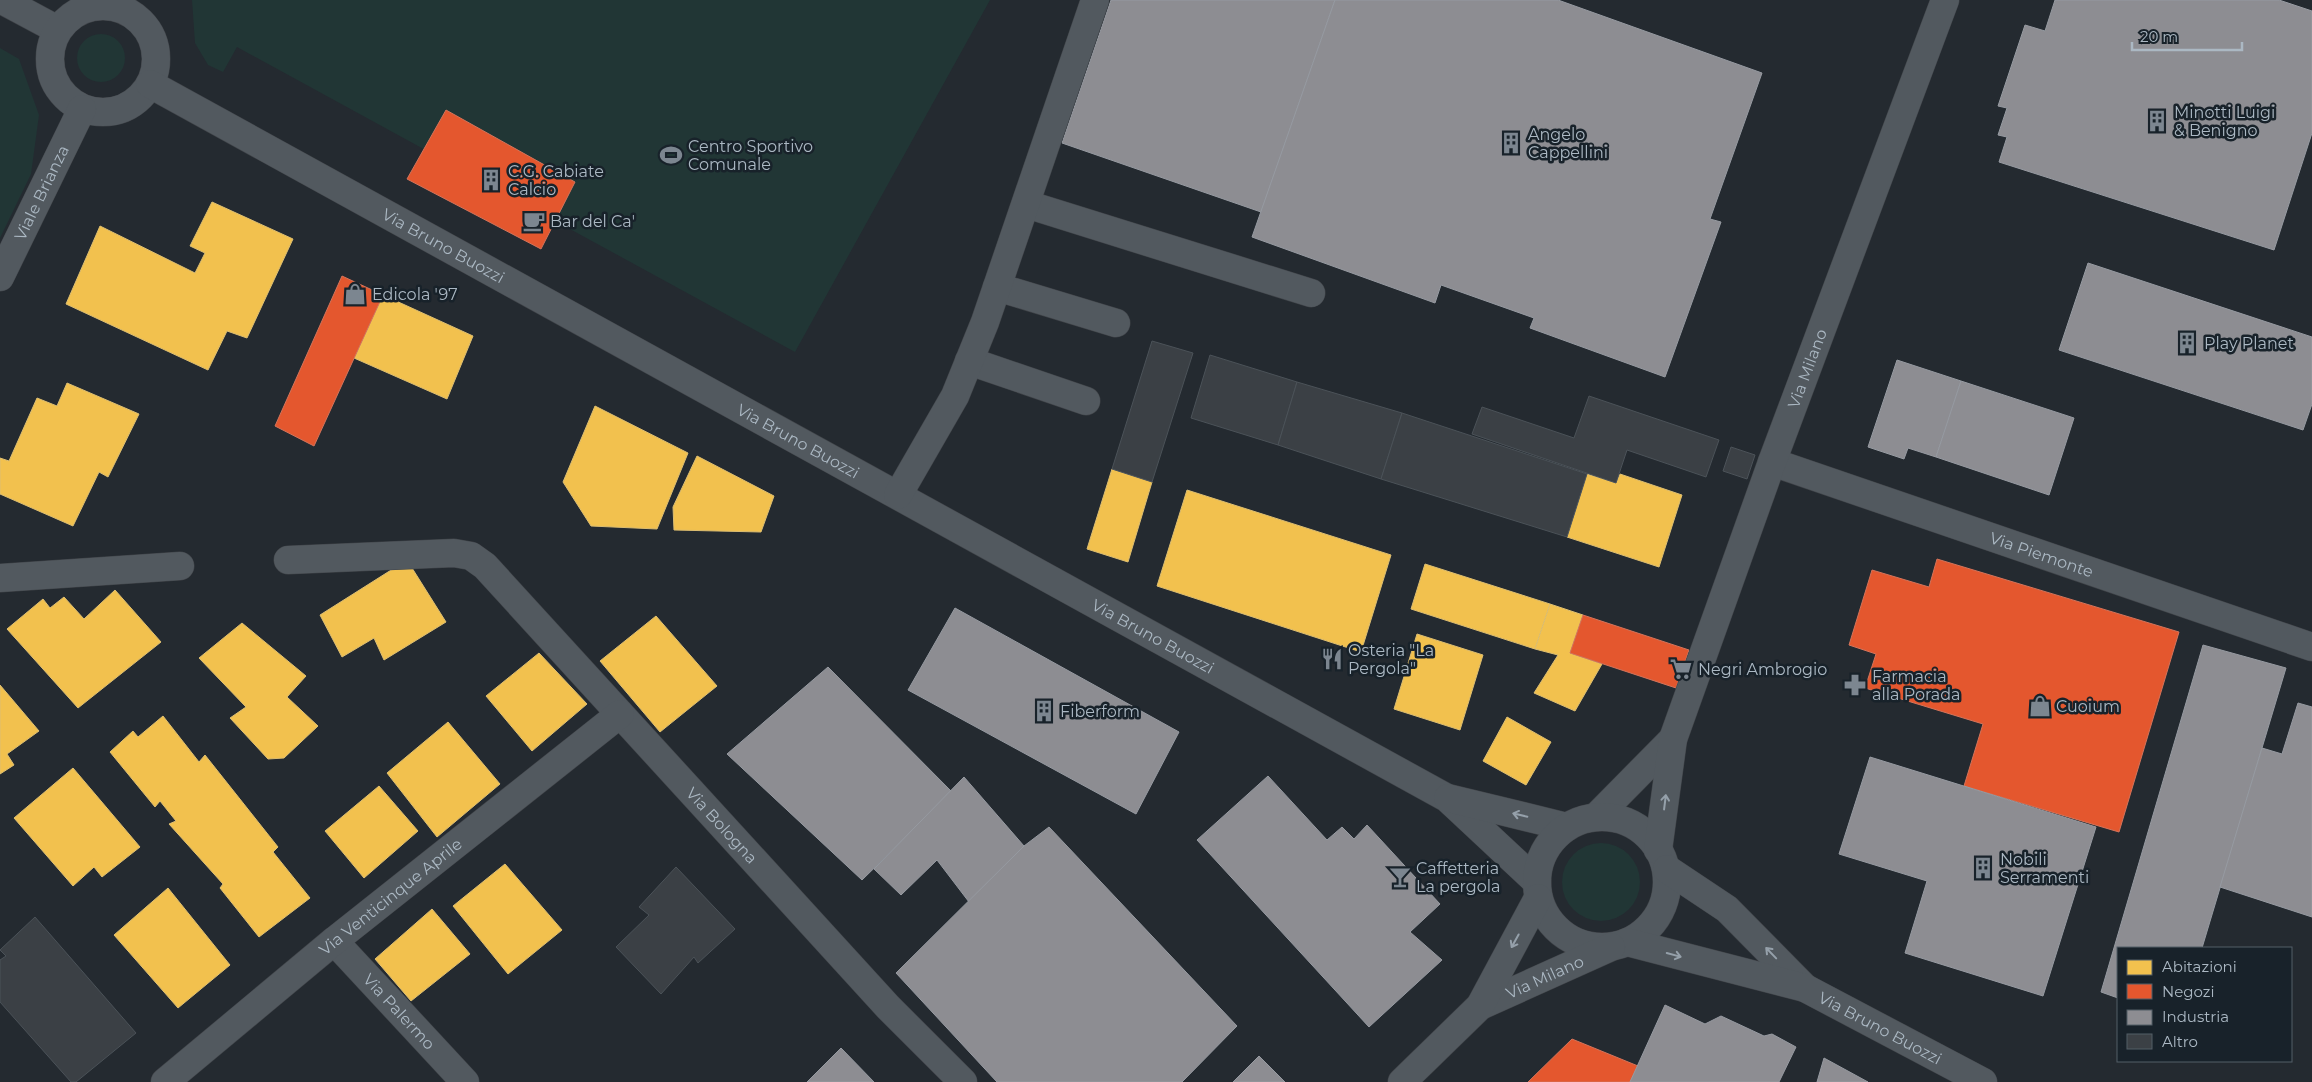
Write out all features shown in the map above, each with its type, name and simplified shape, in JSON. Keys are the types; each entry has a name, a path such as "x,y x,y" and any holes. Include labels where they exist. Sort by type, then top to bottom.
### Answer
{"street":[{"path":"2,0 58,30"},
{"path":"898,495 955,396 969,361 1026,204 1095,0"},
{"name":"Via Milano","path":"1662,860 1673,739 1772,462 1945,0"},
{"path":"128,5 150,34 156,50 156,68 150,84 128,106 113,112 97,112 82,109 66,99 55,84 50,66 50,47 58,30 80,10 103,6 128,5"},
{"name":"Via Bruno Buozzi","path":"150,84 1447,798 1568,827"},
{"name":"Viale Brianza","path":"0,277 82,109"},
{"path":"1026,204 1311,293"},
{"path":"997,287 1116,324"},
{"path":"969,361 1086,401"},
{"name":"Via Piemonte","path":"1772,462 2312,646"},
{"name":"Via Bologna","path":"288,560 454,553 471,556 485,566 888,1007 963,1082"},
{"path":"0,578 180,566"},
{"name":"Via Venticinque Aprile","path":"165,1082 334,941 620,714"},
{"name":"Via Milano","path":"1596,818 1673,739"},
{"name":"Via Bruno Buozzi","path":"1447,798 1538,890"},
{"path":"1596,818 1615,818 1632,825 1647,836 1662,860 1666,890 1660,912 1646,930 1619,945 1592,947 1573,942 1557,931 1546,916 1538,890 1540,861 1551,841 1568,827 1581,820 1596,818"},
{"name":"Via Bruno Buozzi","path":"1662,860 1727,909 1805,988"},
{"name":"Via Milano","path":"1402,1082 1480,1006 1538,890"},
{"name":"Via Palermo","path":"334,941 465,1082"},
{"name":"Via Milano","path":"1480,1006 1619,945"},
{"name":"Via Bruno Buozzi","path":"1619,945 1805,988 1983,1082"}],"green space":[{"name":"Centro Sportivo Comunale","path":"192,0 990,0 795,352 237,47 223,72 208,65 195,43"},
{"path":"96,34 106,34 118,41 125,53 125,63 118,75 106,82 96,82 88,78 81,71 77,63 77,53 81,45 88,38"},
{"path":"0,48 19,59 39,115 31,174 0,238"},
{"path":"1601,843 1616,846 1633,860 1637,867 1640,882 1637,897 1623,914 1616,918 1601,921 1586,918 1569,904 1565,897 1562,882 1565,867 1579,850 1586,846"}],"building: Abitazioni":[{"path":"212,202 293,239 247,338 227,331 208,370 66,304 100,226 195,273 205,253 190,246"},
{"path":"383,295 473,336 447,399 354,358"},
{"path":"67,383 139,414 108,477 99,472 73,526 0,494 0,458 9,461 37,398 57,406"},
{"path":"595,406 688,453 657,529 591,526 563,482"},
{"path":"697,456 774,496 761,532 674,530 673,507"},
{"path":"1112,469 1152,482 1128,562 1087,549"},
{"path":"1587,474 1616,483 1620,474 1682,495 1659,567 1567,537"},
{"path":"1187,490 1391,555 1361,652 1157,586"},
{"path":"407,560 446,622 384,660 374,638 342,657 320,615"},
{"path":"1425,564 1550,604 1535,649 1411,609"},
{"path":"115,590 161,642 78,708 7,629 43,599 50,608 64,597 84,619"},
{"path":"1550,604 1583,615 1570,653 1602,664 1575,711 1534,693 1558,655 1535,649"},
{"path":"656,616 717,686 660,732 600,661"},
{"path":"242,623 306,676 287,697 318,726 284,758 268,759 230,718 246,707 199,658"},
{"path":"1417,634 1483,655 1460,730 1394,709"},
{"path":"539,653 587,704 532,751 486,696"},
{"path":"0,685 39,731 7,754 14,765 0,774"},
{"path":"163,716 199,762 205,755 278,847 273,852 310,898 259,937 220,888 223,884 169,824 176,821 160,801 155,807 110,752 133,731 138,737"},
{"path":"1507,717 1551,742 1526,785 1483,761"},
{"path":"448,722 500,784 437,837 387,773"},
{"path":"73,768 140,847 102,877 94,867 73,886 14,818"},
{"path":"379,786 418,831 364,878 325,831"},
{"path":"505,864 562,930 508,974 453,906"},
{"path":"168,888 230,965 178,1008 114,935"},
{"path":"432,909 470,954 411,1001 375,959"}],"building: Negozi":[{"name":"C.G. Cabiate Calcio","path":"446,110 575,182 541,249 407,179"},
{"path":"342,276 383,295 314,446 275,426"},
{"name":"Cuoium","path":"1937,559 2179,632 2119,832 1964,786 1983,724 1865,688 1876,654 1849,645 1872,570 1929,587"},
{"path":"1583,615 1689,650 1676,688 1570,653"},
{"path":"1572,1039 1638,1066 1630,1082 1528,1082"}],"building: Industria":[{"path":"1111,0 1335,0 1261,212 1062,143"},
{"name":"Angelo Cappellini","path":"1335,0 1558,0 1762,73 1710,219 1721,222 1665,377 1530,328 1534,318 1441,285 1435,303 1252,237"},
{"name":"Minotti Luigi & Benigno","path":"2055,0 2279,0 2312,11 2312,133 2274,250 1999,162 2007,137 1998,135 2007,108 1998,106 2025,25 2045,31"},
{"name":"Play Planet","path":"2088,263 2312,337 2312,404 2303,430 2059,350"},
{"path":"1897,360 1961,381 1936,457 1908,448 1904,459 1868,447"},
{"path":"1961,381 2074,418 2049,495 1936,457"},
{"name":"Fiberform","path":"955,608 1179,732 1136,814 908,690"},
{"path":"2203,645 2286,668 2202,947 2117,947 2117,998 2101,992"},
{"path":"828,667 952,792 862,880 727,754"},
{"path":"2298,703 2312,707 2312,917 2220,887 2262,748 2282,754"},
{"name":"Nobili Serramenti","path":"1870,757 2096,827 2043,996 1905,953 1927,881 1839,854"},
{"path":"1268,776 1327,840 1342,827 1354,839 1367,825 1440,904 1410,932 1442,960 1369,1027 1197,840"},
{"path":"964,777 1024,846 969,902 937,860 901,895 874,869"},
{"path":"1049,827 1237,1026 1182,1082 997,1082 896,973 1024,846"},
{"path":"1665,1005 1705,1024 1721,1016 1764,1036 1772,1034 1796,1047 1779,1082 1630,1082"},
{"path":"841,1048 874,1082 807,1082"},
{"path":"1259,1056 1285,1082 1233,1082"},
{"path":"1824,1058 1868,1082 1817,1082"}],"building: Altro":[{"path":"1152,341 1193,353 1152,482 1112,469"},
{"path":"1210,355 1297,382 1278,445 1191,418"},
{"path":"1297,382 1402,413 1381,479 1278,445"},
{"path":"1589,396 1719,440 1706,477 1627,450 1616,483 1472,434 1482,407 1574,438"},
{"path":"1402,413 1587,474 1567,537 1381,479"},
{"path":"1731,447 1755,455 1747,479 1723,471"},
{"path":"676,867 735,929 698,963 694,957 661,994 616,947 649,915 639,907"},
{"path":"35,917 136,1033 76,1082 71,1082 0,1002 0,960 6,956 0,950"}],"place":[{"name":"Minotti Luigi & Benigno","path":"2157,121"},
{"name":"Angelo Cappellini","path":"1511,143"},
{"name":"Centro Sportivo Comunale","path":"671,155"},
{"name":"C.G. Cabiate Calcio","path":"491,180"},
{"name":"Bar del Ca'","path":"534,221"},
{"name":"Edicola '97","path":"355,294"},
{"name":"Play Planet","path":"2187,343"},
{"name":"Osteria \"La Pergola\"","path":"1332,659"},
{"name":"Negri Ambrogio","path":"1681,669"},
{"name":"Farmacia alla Porada","path":"1855,685"},
{"name":"Cuoium","path":"2040,706"},
{"name":"Fiberform","path":"1044,711"},
{"name":"Nobili Serramenti","path":"1983,868"},
{"name":"Caffetteria La pergola","path":"1400,877"}]}
